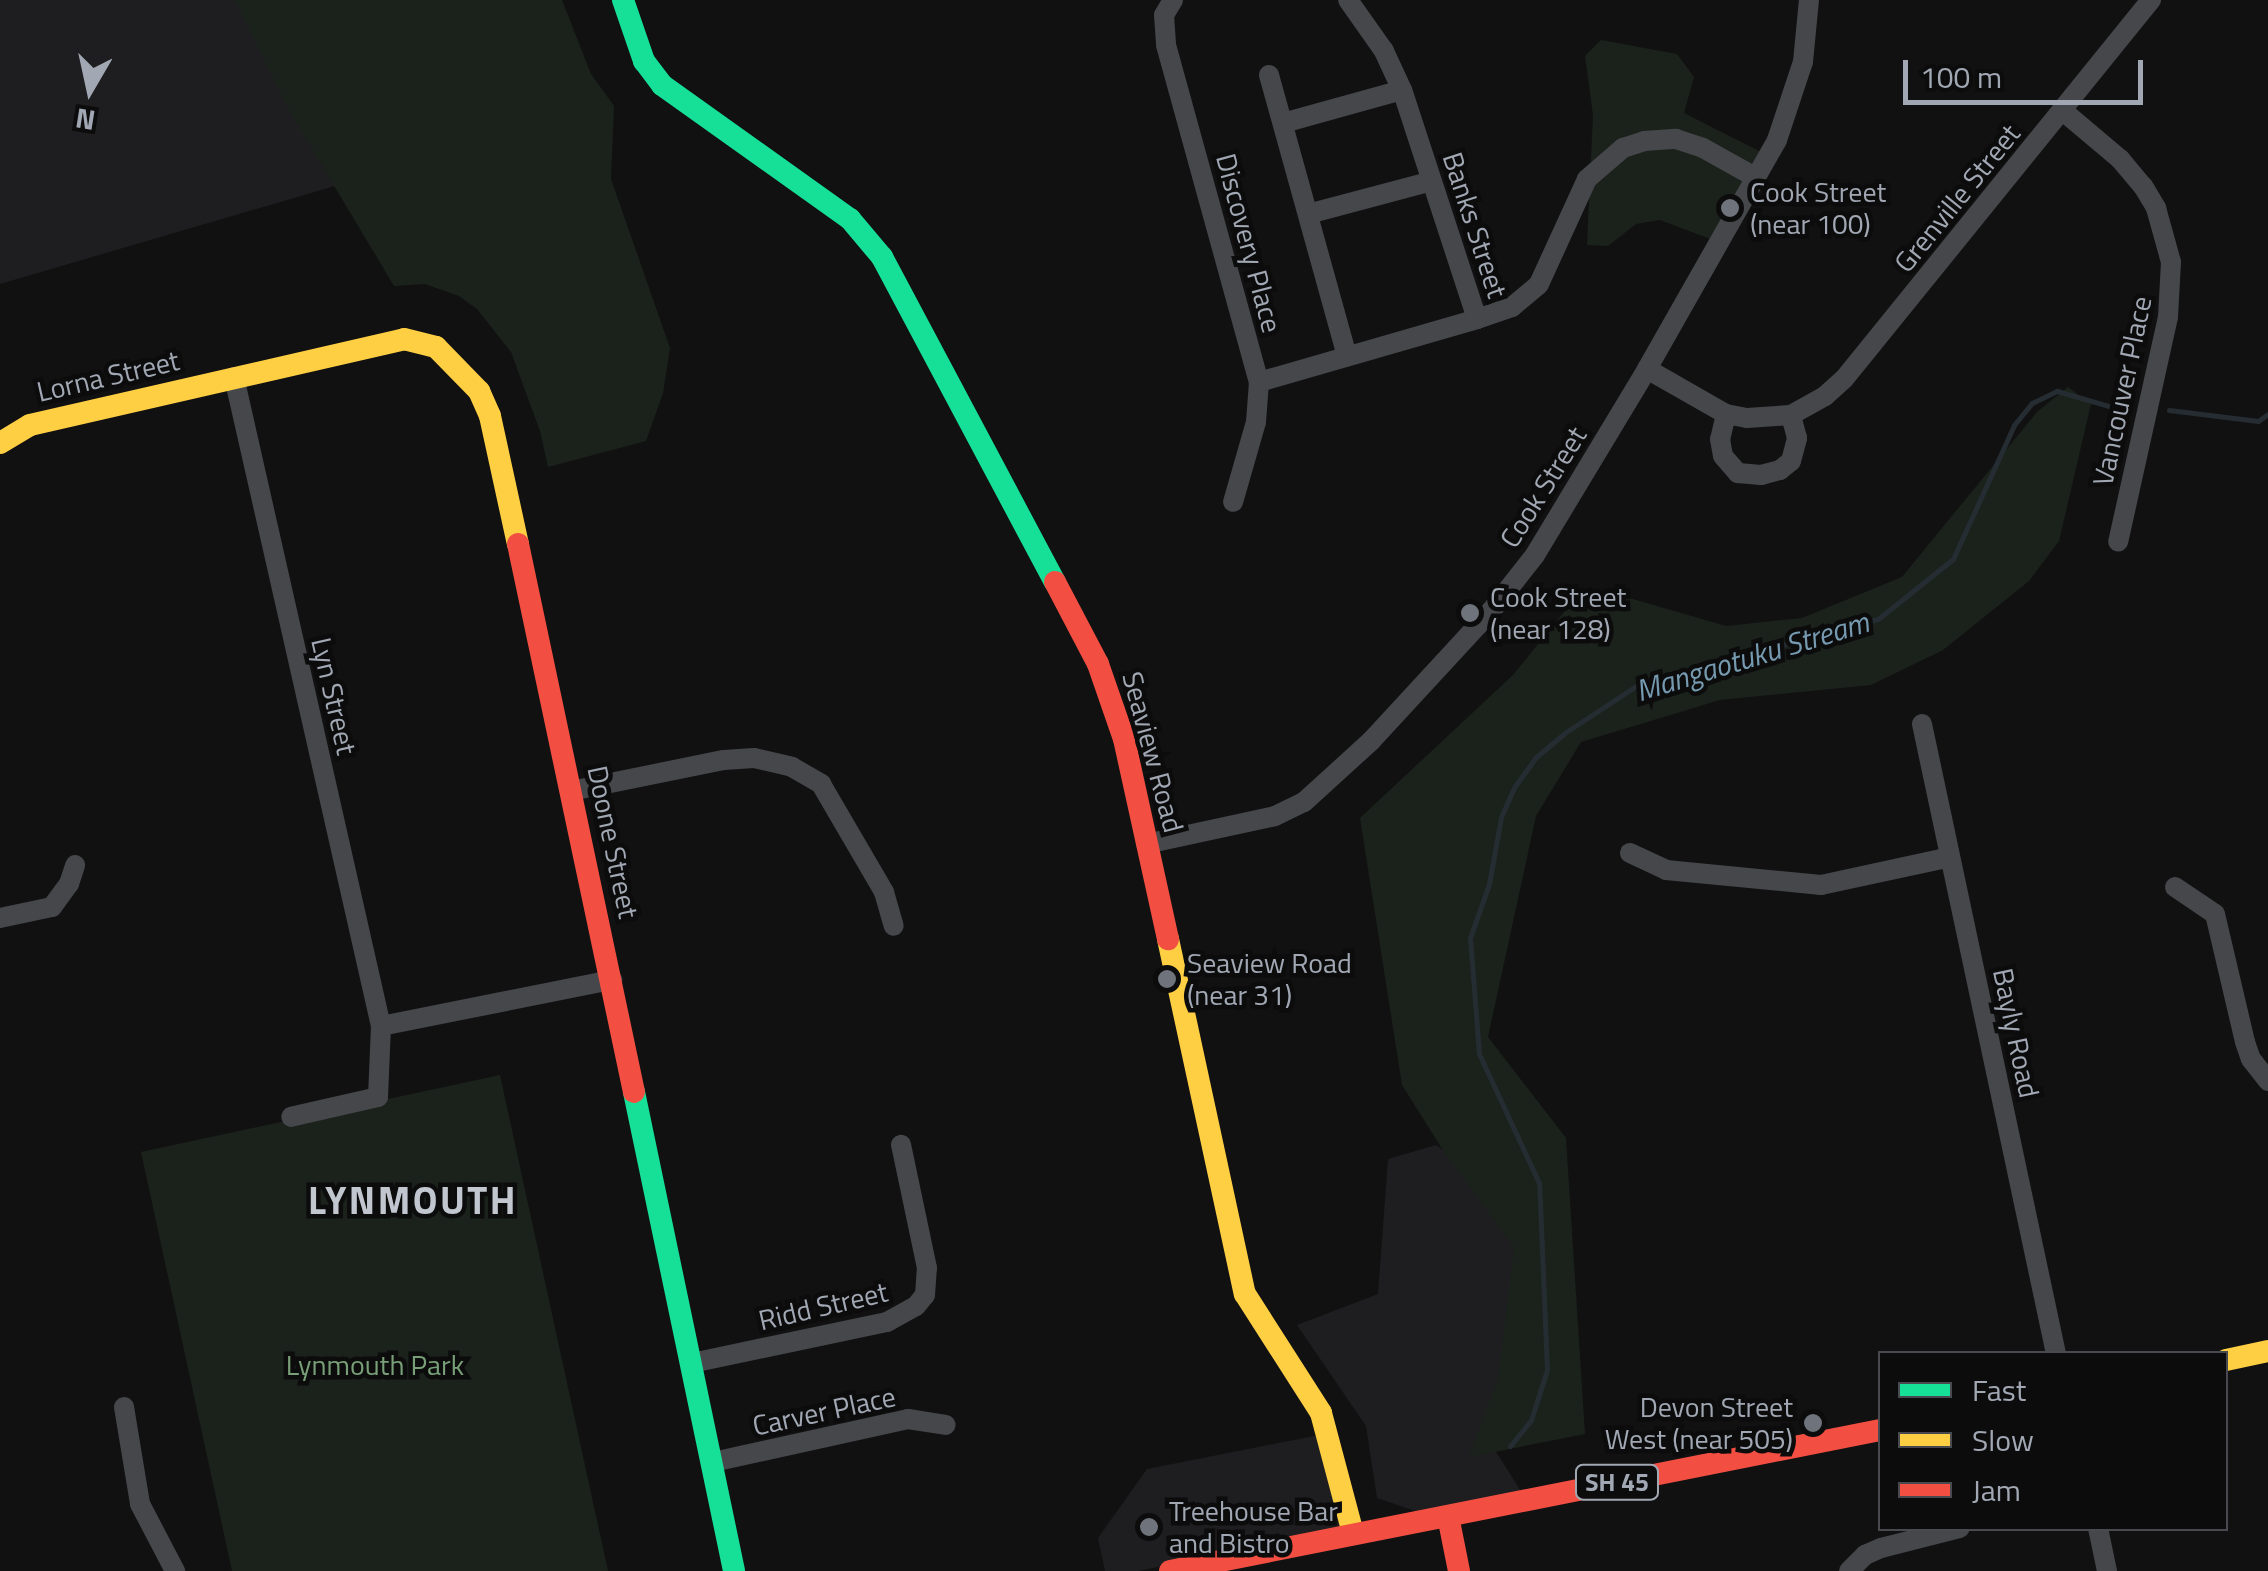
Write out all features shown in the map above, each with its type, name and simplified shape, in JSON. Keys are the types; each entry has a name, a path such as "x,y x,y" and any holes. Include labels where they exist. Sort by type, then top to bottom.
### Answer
{"street":[{"name":"Seaview Road","path":"623,0 644,61 662,85 850,219 882,257 1098,664 1124,738 1245,1294 1317,1403 1331,1440 1354,1533"},
{"name":"Discovery Place","path":"1174,0 1164,14 1166,45 1259,382 1256,422 1232,502"},
{"name":"Banks Street","path":"1259,382 1477,320 1402,90 1384,52 1348,0"},
{"name":"Cook Street","path":"1146,844 1276,816 1330,783 1491,611 1535,555 1648,370 1794,101 1809,0"},
{"name":"Grenville Street","path":"1790,415 1844,379 2152,0"},
{"path":"1269,75 1347,356"},
{"path":"1283,123 1402,90"},
{"name":"Vancouver Place","path":"2063,111 2120,159 2143,186 2160,220 2171,262 2168,317 2118,542"},
{"path":"1477,320 1512,308 1539,284 1588,179 1623,148 1644,140 1676,139 1703,148 1755,176"},
{"path":"1308,214 1432,181"},
{"name":"Doone Street","path":"234,377 413,339 436,347 470,378 490,416 734,1571"},
{"path":"1648,370 1726,414 1747,418 1790,415 1797,438 1791,461 1780,470 1761,475 1738,473 1723,456 1720,438 1726,414"},
{"name":"Lorna Street","path":"0,443 30,425 234,377"},
{"name":"Lyn Street","path":"234,377 380,1026 378,1097 291,1116"},
{"name":"Bayly Road","path":"1922,724 2055,1351"},
{"path":"571,791 724,760 754,758 792,767 821,784 884,892 894,926"},
{"path":"1630,853 1666,870 1821,885 1950,857"},
{"path":"0,918 52,908 69,884 75,866"},
{"path":"2174,888 2215,914 2244,1042 2268,1081"},
{"path":"380,1026 612,980"},
{"name":"Ridd Street","path":"692,1363 887,1322 916,1306 925,1295 927,1268 901,1144"},
{"path":"2228,1360 2268,1351"},
{"path":"124,1407 140,1504 175,1571"},
{"name":"Carver Place","path":"713,1462 908,1420 946,1425"},
{"name":"SH 45","path":"1170,1571 1878,1430"},
{"path":"1448,1516 1460,1571"},
{"path":"1849,1571 1865,1555 1881,1548 1948,1531"},
{"path":"2099,1531 2108,1571"}],"shaded area":[{"path":"0,0 273,0 335,186 0,284"},
{"path":"1436,1145 1463,1164 1534,1233 1493,1447 1524,1496 1421,1513 1377,1498 1366,1426 1297,1325 1378,1294 1388,1159"},
{"path":"1329,1433 1345,1529 1138,1571 1105,1571 1098,1538 1147,1469"}],"green space":[{"path":"235,0 562,0 591,74 614,106 611,179 670,348 663,393 646,441 548,467 540,431 511,352 477,309 459,296 425,284 394,286 287,107"},
{"path":"1601,40 1677,54 1694,77 1684,113 1767,155 1721,243 1660,220 1636,224 1608,246 1587,245 1593,115 1585,56"},
{"path":"2068,387 2091,404 2059,541 2029,581 1943,650 1871,685 1720,700 1581,742 1536,816 1488,1037 1566,1138 1585,1434 1469,1457 1498,1378 1514,1247 1446,1155 1402,1085 1360,818 1513,675 1577,596 1626,597 1726,626 1802,618 1902,577 2037,412"},
{"name":"Lynmouth Park","path":"500,1075 608,1571 232,1571 141,1152"}],"waterway":[{"name":"Mangaotuku Stream","path":"1510,1446 1531,1420 1547,1370 1539,1183 1479,1054 1470,938 1489,884 1501,817 1515,786 1535,758 1566,732 1639,684 1878,619 1953,559 2014,425 2032,403 2057,391 2112,407"},
{"name":"Mangaotuku Stream","path":"2169,410 2258,421 2268,414"}],"traffic: fast":[{"path":"623,0 644,61 662,85 850,219 882,257 1055,582"},
{"path":"634,1092 734,1571"}],"traffic: slow":[{"path":"0,443 30,425 404,339 436,347 479,391 490,416 518,544"},
{"path":"1168,939 1245,1294 1321,1413 1353,1533"},
{"path":"2228,1360 2268,1351"}],"traffic: jam":[{"path":"518,544 634,1092"},
{"path":"1055,582 1098,664 1124,739 1168,939"},
{"path":"1170,1571 1878,1430"},
{"path":"1448,1516 1459,1571"}],"place":[{"name":"Cook Street (near 100)","path":"1730,208"},
{"name":"Cook Street (near 128)","path":"1470,613"},
{"name":"Seaview Road (near 31)","path":"1167,979"},
{"name":"Devon Street West (near 505)","path":"1813,1423"},
{"name":"Treehouse Bar and Bistro","path":"1149,1527"}],"district":[{"name":"LYNMOUTH","path":"413,1201"}]}
